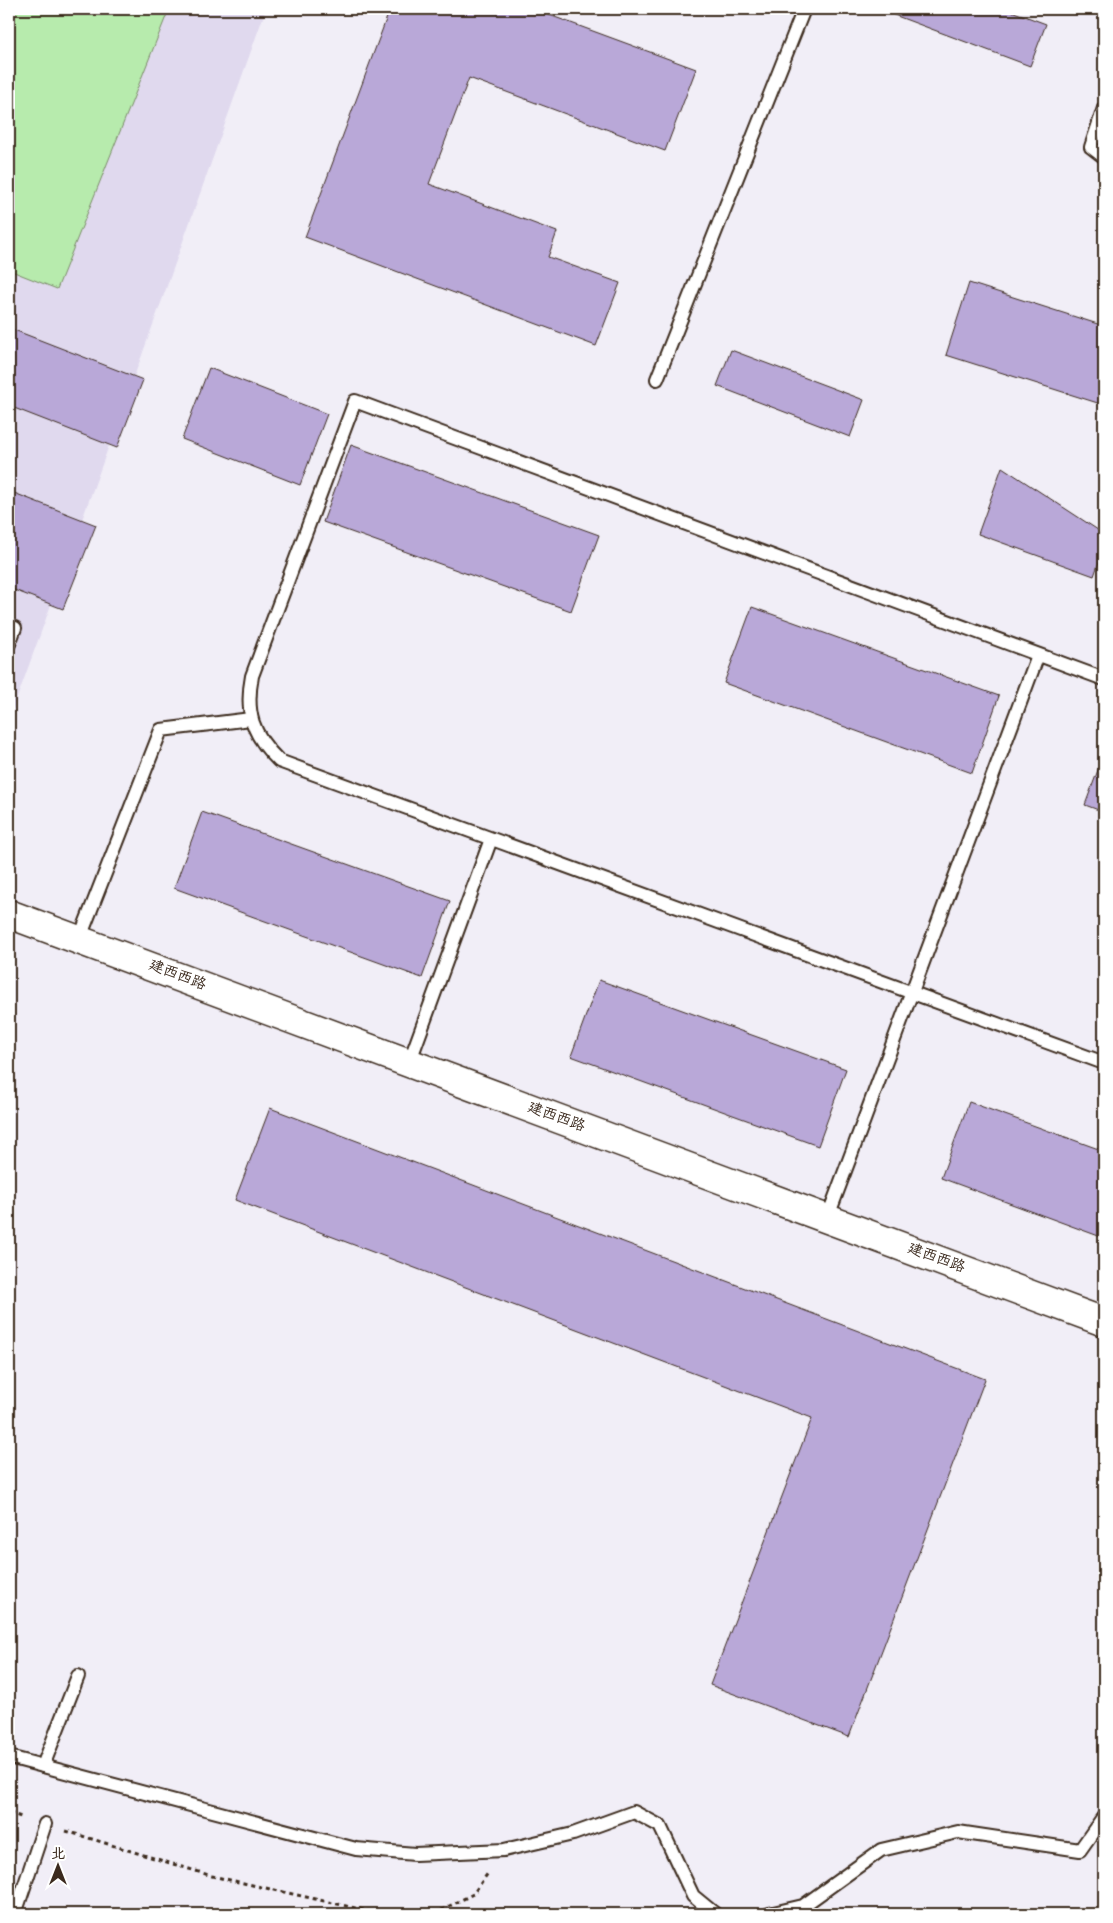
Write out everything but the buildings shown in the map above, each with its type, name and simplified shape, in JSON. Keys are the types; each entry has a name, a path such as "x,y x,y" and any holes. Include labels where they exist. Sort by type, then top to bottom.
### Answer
{"street":[{"name":"建西西路","path":"9,914 1104,1322"}],"lane":[{"path":"657,379 804,9"},
{"path":"1104,108 1091,147 1104,158"},
{"path":"1104,679 355,401 252,676 249,698 251,719 256,732 266,748 279,761 1104,1063"},
{"path":"9,626 14,628 9,644"},
{"path":"827,1218 1038,654"},
{"path":"79,940 161,730 251,719"},
{"path":"409,1063 491,839"},
{"path":"43,1766 78,1676"},
{"path":"9,1757 356,1850 415,1854 504,1850 572,1834 634,1812 660,1826 693,1896 716,1914"},
{"path":"769,1914 802,1906 881,1850 958,1832 1080,1850 1104,1816"},
{"path":"15,1914 45,1824"}],"path":[{"path":"9,1813 212,1876 382,1914"},
{"path":"434,1914 473,1894 504,1850"}],"shaded area":[{"path":"9,9 266,9 9,720"}],"green space":[{"path":"9,9 169,9 57,289 9,270"}]}
